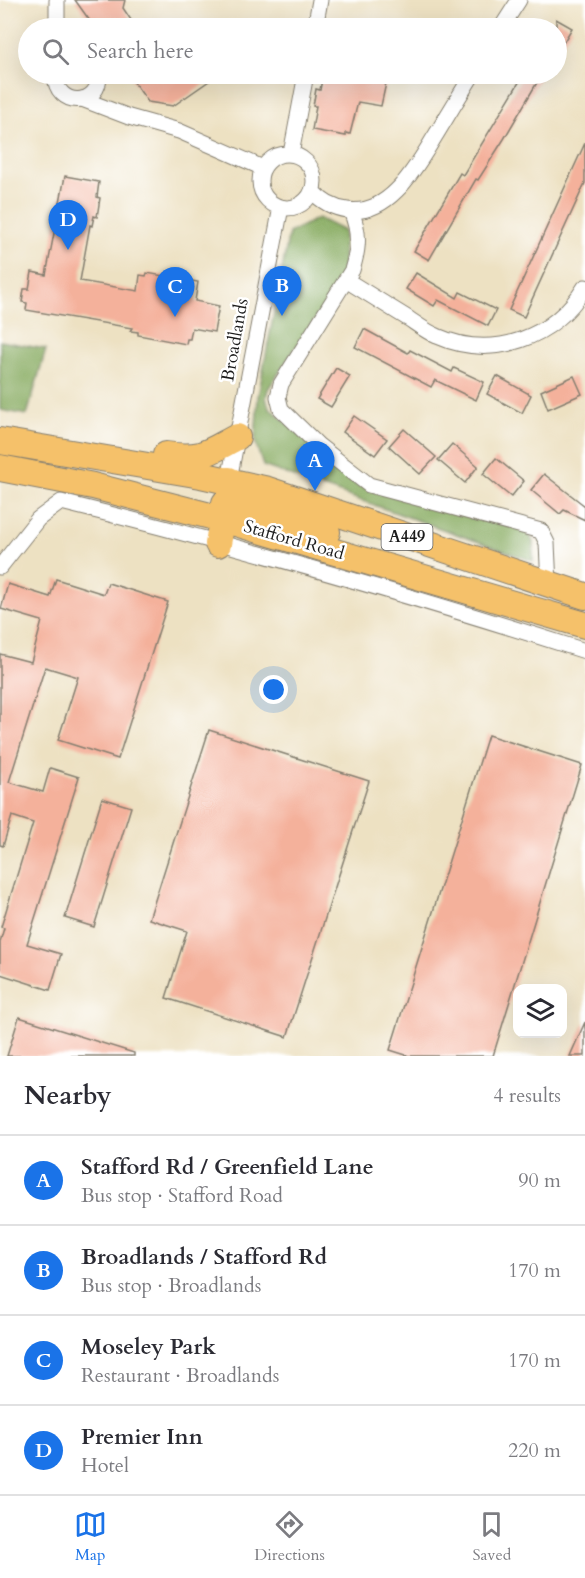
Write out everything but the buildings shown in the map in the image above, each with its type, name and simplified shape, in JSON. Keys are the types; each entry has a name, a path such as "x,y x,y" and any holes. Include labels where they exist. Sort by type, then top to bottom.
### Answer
{"highway":[{"path":"50,450 136,451 185,458 202,456 237,437"},
{"name":"Stafford Road","path":"0,441 229,480 306,502 585,596"},
{"path":"50,450 106,472 208,502 217,509 222,519"},
{"name":"Stafford Road","path":"0,468 93,486 222,519 585,626"},
{"path":"218,544 229,480"},
{"path":"229,480 235,495 252,508 302,523 358,544 407,572"}],"street":[{"path":"57,0 57,18"},
{"path":"317,18 320,0"},
{"path":"507,18 519,0"},
{"path":"56,84 67,98 82,99 129,117 179,131 263,168"},
{"path":"82,99 93,93 96,84"},
{"path":"102,84 111,109"},
{"path":"291,154 304,84"},
{"path":"312,191 320,200 339,209 361,211 375,207 405,182 467,84"},
{"path":"291,154 306,161 314,183 312,191 302,203 296,206 280,207 267,199 263,192 261,176 263,168 275,157 291,154"},
{"name":"Broadlands","path":"229,480 280,207"},
{"path":"351,211 358,229 355,259 346,280 281,384 278,397 281,409 319,446 369,485 541,531 547,543 549,585"},
{"path":"346,280 436,336 477,347 508,344 554,324 577,301 585,287"},
{"path":"0,567 38,519 61,502 118,515 397,592 585,651"}],"green space":[{"path":"318,218 344,231 343,278 268,389 266,398 269,407 357,485 527,530 533,542 533,561 263,466 255,441 258,397 289,233"},
{"path":"0,341 46,349 27,415 0,410"}],"place":[{"name":"Premier Inn","path":"68,250"},
{"name":"Broadlands / Stafford Rd","path":"282,316"},
{"name":"Moseley Park","path":"175,317"},
{"name":"Stafford Rd / Greenfield Lane","path":"315,491"}]}
